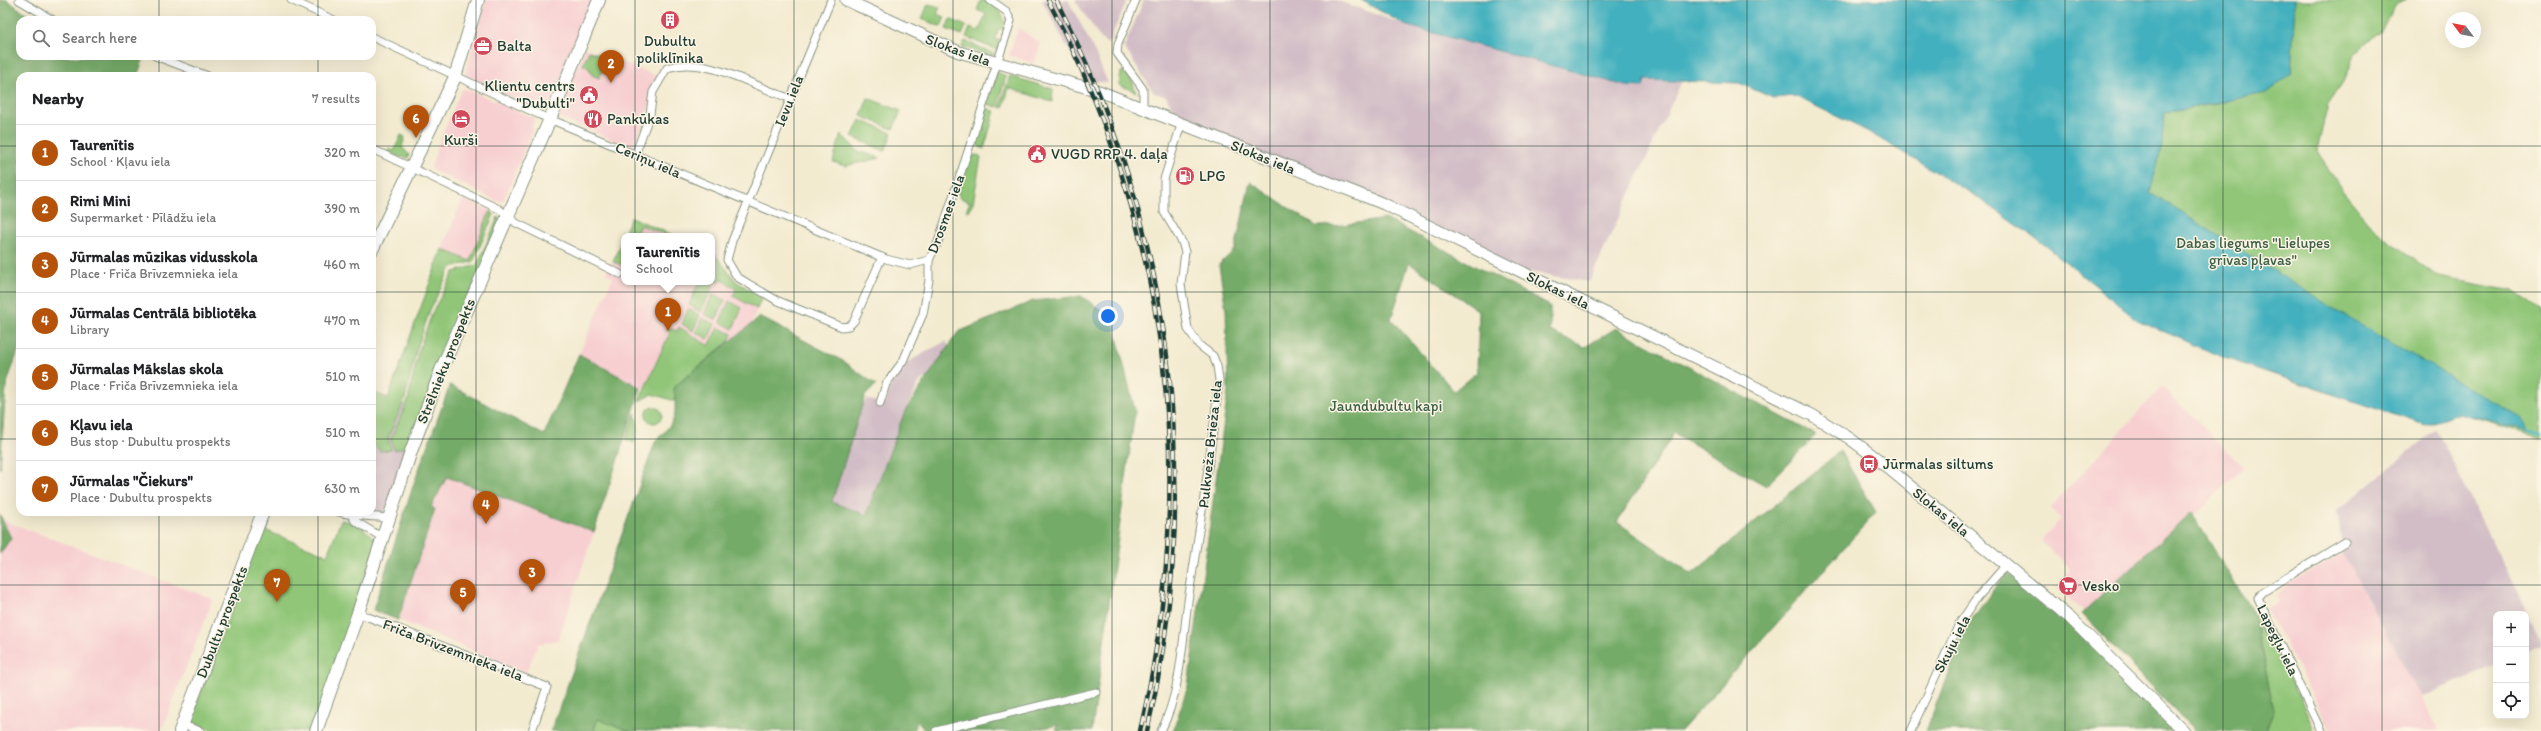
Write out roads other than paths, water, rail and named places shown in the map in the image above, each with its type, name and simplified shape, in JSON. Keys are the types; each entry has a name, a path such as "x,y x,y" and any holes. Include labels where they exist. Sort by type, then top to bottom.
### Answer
{"main road":[{"path":"376,242 413,168 455,77 478,0"},
{"name":"Strēlnieku prospekts","path":"316,731 358,613 412,448 441,370 550,119 599,0"},
{"name":"Slokas iela","path":"846,0 934,42 996,64 1090,88 1401,212 1812,415 1865,450 2070,618 2184,731"},
{"name":"Dubultu prospekts","path":"182,728 262,516"}],"street":[{"path":"19,0 46,16"},
{"path":"291,0 325,16"},
{"name":"Ievu iela","path":"831,0 747,202 732,241 727,260 736,277 776,300 842,327 849,326 854,321 882,258"},
{"name":"Drosmes iela","path":"880,403 886,384 903,361 923,314 929,280 929,260 938,242 1011,21 1006,12 990,0"},
{"path":"1136,0 1118,44 1117,53 1142,89 1143,109"},
{"name":"Ceriņu iela","path":"376,39 455,77 550,119 882,258 904,264 929,260"},
{"path":"166,60 197,72"},
{"path":"635,155 650,114 653,92 666,68 677,64 703,66 789,98"},
{"name":"Pulkveža Brieža iela","path":"1161,731 1172,710 1177,682 1199,541 1218,380 1217,366 1213,356 1199,346 1188,329 1181,284 1184,252 1182,242 1164,212 1164,179 1181,125"},
{"path":"376,151 499,210 516,223 620,274"},
{"path":"352,516 356,521 383,538"},
{"path":"374,516 390,518"},
{"name":"Lapegļu iela","path":"2322,731 2258,598 2263,592 2345,542"},
{"name":"Skuju iela","path":"1911,731 1959,624 1977,598 2006,564"},
{"name":"Friča Brīvzemnieka iela","path":"358,613 547,687 532,731"},
{"path":"936,731 1096,692"},
{"path":"182,728 200,731"}],"water":[{"path":"1361,0 2295,0 2291,74 2266,93 2164,113 2162,145 2150,193 2352,320 2521,418 2531,431 2460,413 2425,425 2225,358 2137,320 2045,245 1976,196 1867,131 1795,96 1773,98 1739,83 1645,80 1643,87 1626,86 1405,25"}],"waterway":[{"path":"2529,430 2541,432"}],"railway":[{"path":"1048,0 1089,88 1122,176 1146,266 1162,357 1169,449 1168,542 1158,636 1140,731"},
{"path":"1056,0 1096,86 1128,174 1152,265 1167,357 1175,450 1174,544 1165,638 1147,731"}],"place":[{"name":"Dubultu poliklīnika","path":"670,20"},
{"name":"Balta","path":"483,46"},
{"name":"Rimi Mini","path":"611,83"},
{"name":"Klientu centrs \"Dubulti\"","path":"589,95"},
{"name":"Kurši","path":"461,119"},
{"name":"Pankūkas","path":"593,119"},
{"name":"Kļavu iela","path":"416,138"},
{"name":"VUGD RRP 4. daļa","path":"1037,154"},
{"name":"LPG","path":"1185,176"},
{"name":"Taurenītis","path":"668,331"},
{"name":"Jūrmalas siltums","path":"1869,464"},
{"name":"Jūrmalas Centrālā bibliotēka","path":"486,524"},
{"name":"Vesko","path":"2068,586"},
{"name":"Jūrmalas mūzikas vidusskola","path":"532,592"},
{"name":"Jūrmalas \"Čiekurs\"","path":"277,602"},
{"name":"Jūrmalas Mākslas skola","path":"463,612"}],"park label":[{"name":"Dabas liegums \"Lielupes grīvas pļavas\"","path":"2253,252"},
{"name":"Jaundubultu kapi","path":"1386,406"}]}
